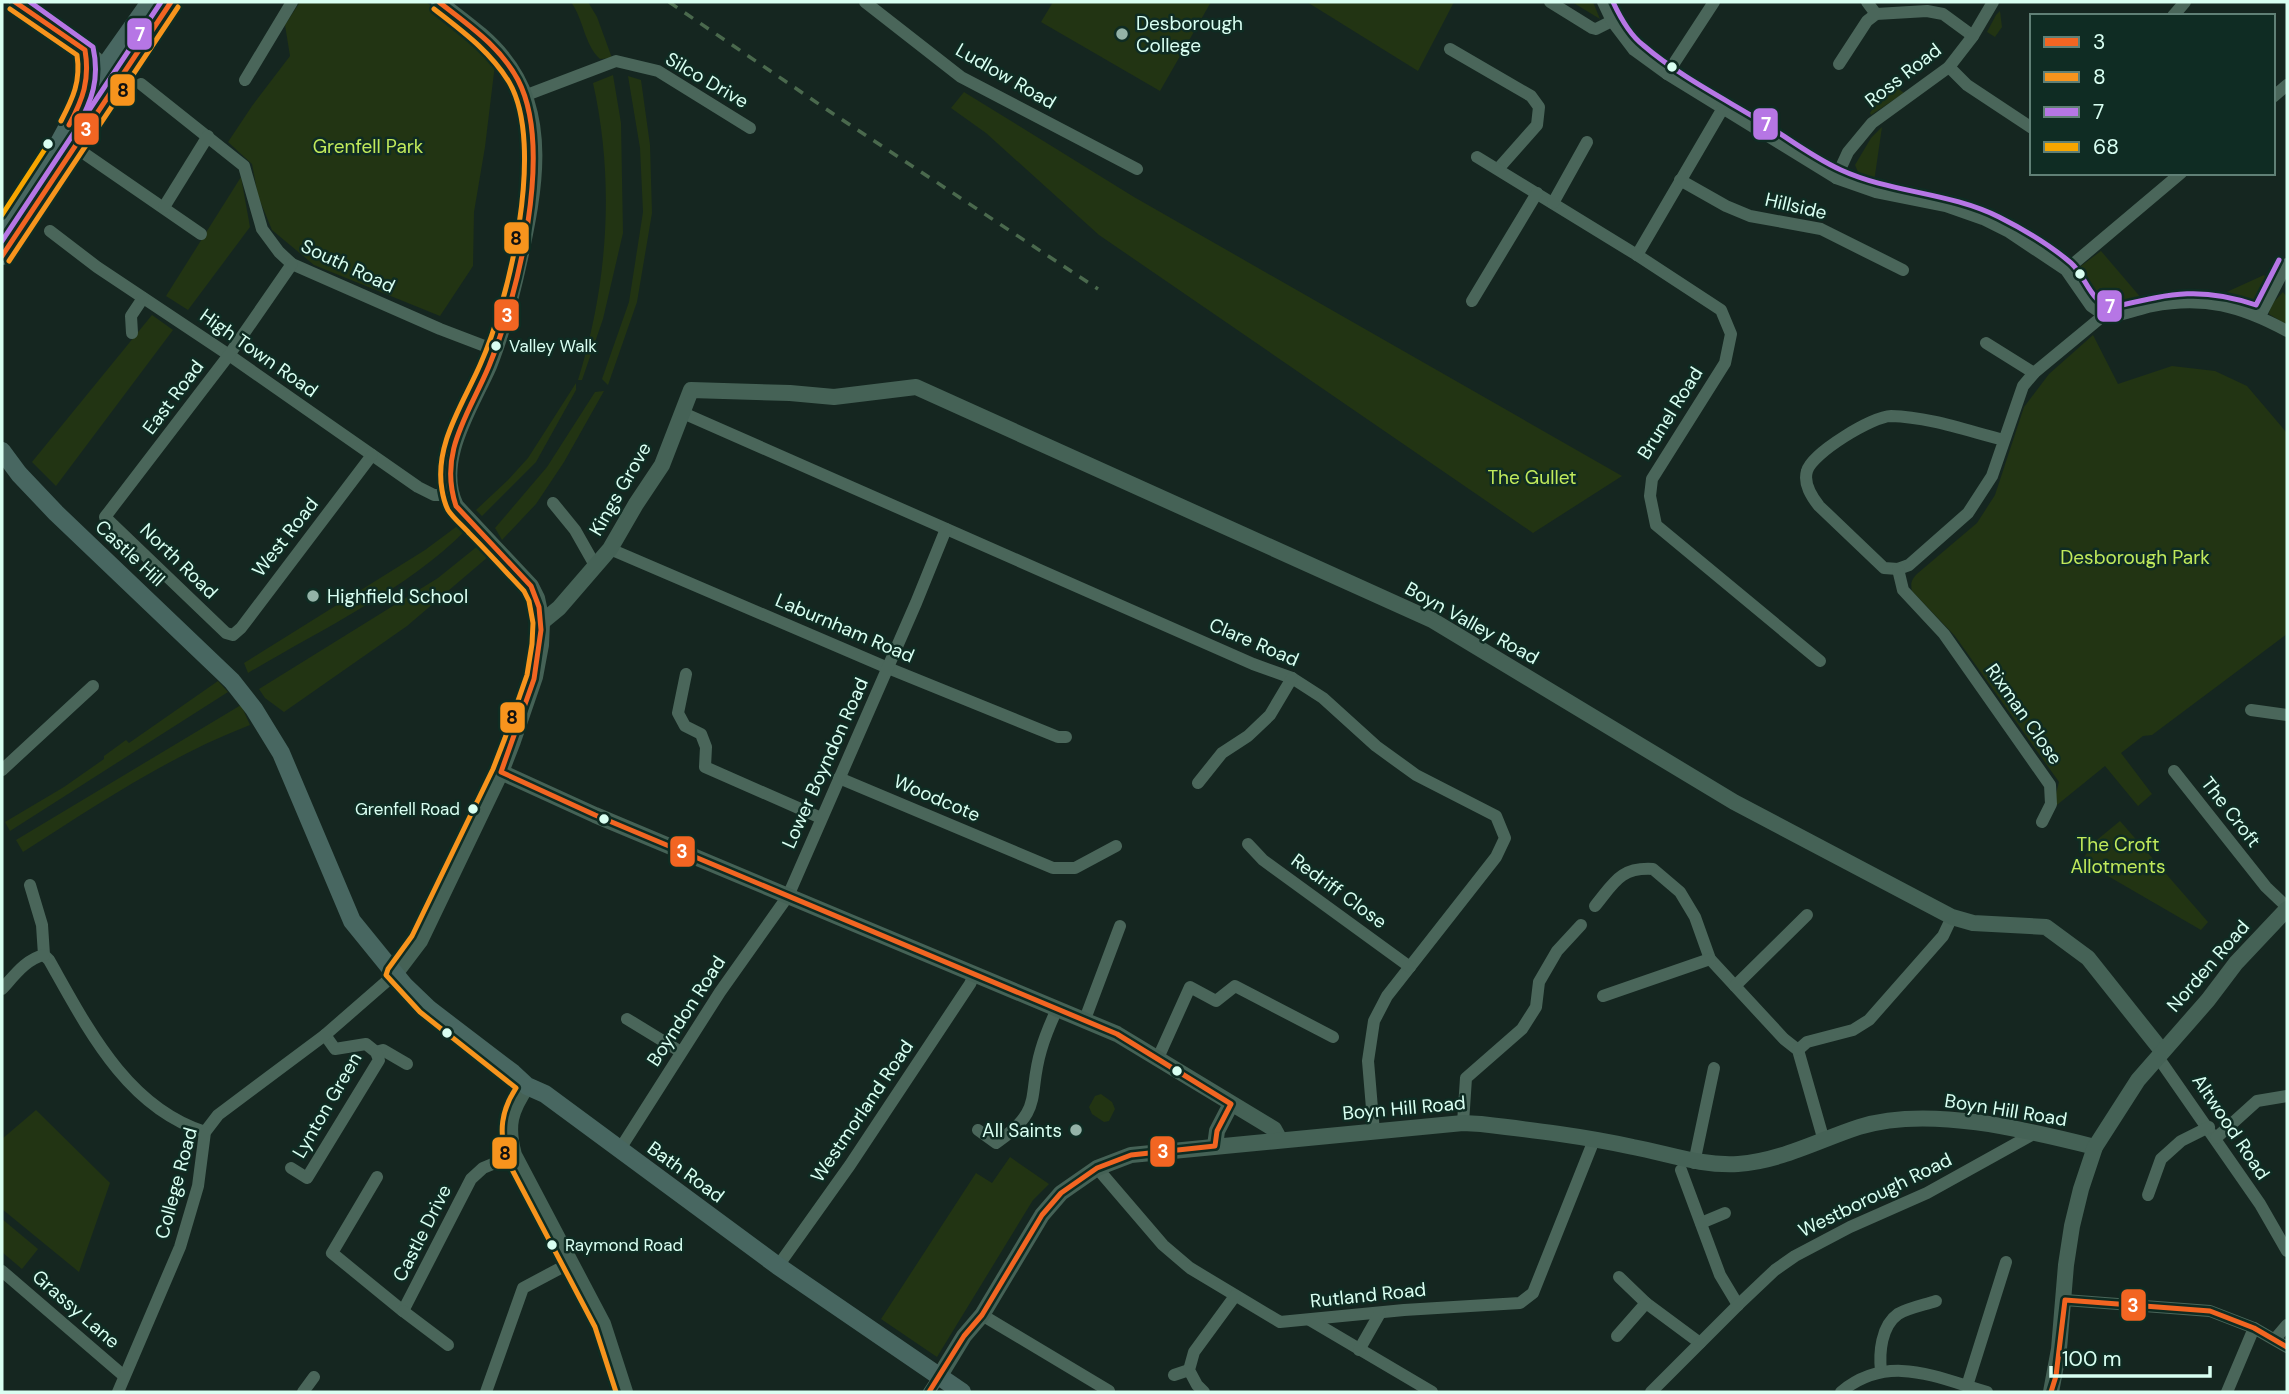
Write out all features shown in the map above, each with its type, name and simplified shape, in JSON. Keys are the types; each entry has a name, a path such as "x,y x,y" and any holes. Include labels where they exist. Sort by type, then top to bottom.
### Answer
{"main road":[{"path":"2,231 56,148 103,62 150,2"},
{"path":"2,256 136,51 172,2"},
{"name":"Castle Hill","path":"2,451 19,474 56,513 232,681 254,709 292,777 352,921 395,974"},
{"name":"Bath Road","path":"395,974 429,1009 527,1086 545,1094 620,1149 934,1385 962,1392"}],"street":[{"path":"16,2 103,62 128,57 136,51"},
{"path":"245,80 292,2"},
{"path":"395,974 419,941 501,772 535,677 542,622 537,598 531,586 456,506 450,495 448,477 463,421 495,350 513,294 530,216 535,172 534,140 524,96 502,56 439,2"},
{"name":"Ludlow Road","path":"866,2 961,77 1137,169"},
{"path":"1550,2 1592,28 1596,29 1612,21"},
{"path":"1603,2 1612,21 1634,50 1667,74 1836,177 1876,192 1947,206 2009,232 2066,270 2091,306 2104,315 2114,316 2165,304 2204,301 2231,306 2260,316 2287,331"},
{"path":"1667,74 1714,2"},
{"path":"1867,2 1876,14"},
{"name":"Ross Road","path":"1836,177 1848,152 1872,123 1949,67 1973,36 1993,2"},
{"path":"1839,64 1843,46 1876,14 1927,11 1942,15 1973,36"},
{"path":"1450,49 1531,96 1539,107 1537,125 1498,169"},
{"path":"85,50 88,68 87,91"},
{"name":"Silco Drive","path":"524,96 617,61 658,71 750,128"},
{"path":"103,62 108,94"},
{"path":"1949,67 1967,85 2030,127"},
{"name":"South Road","path":"141,84 244,166 262,229 292,264 440,329 495,350"},
{"path":"1637,255 1723,108"},
{"path":"164,207 208,136"},
{"path":"1553,204 1587,142"},
{"path":"85,154 201,234"},
{"name":"Brunel Road","path":"1477,157 1721,310 1731,334 1724,363 1652,479 1650,496 1656,525 1820,661"},
{"path":"2066,270 2179,175"},
{"name":"Hillside","path":"1681,180 1726,206 1750,216 1821,229 1903,271"},
{"path":"1472,300 1537,193"},
{"name":"High Town Road","path":"50,231 372,455 433,495 450,495"},
{"name":"East Road","path":"105,517 229,355 292,264"},
{"path":"2260,316 2287,264"},
{"path":"132,333 131,316 143,298"},
{"path":"2004,440 1912,418 1888,416 1866,424 1816,458 1807,470 1806,480 1811,496 1884,568 1898,569 1909,565 1968,513 1992,476 2023,386 2034,373 2104,315"},
{"path":"1986,344 2034,373"},
{"name":"Boyn Valley Road","path":"691,390 834,397 915,387 1432,620 1734,802 1952,916 1973,923 2046,927 2088,958 2162,1057"},
{"name":"Kings Grove","path":"542,622 559,608 610,549 662,466 691,390"},
{"name":"Clare Road","path":"683,413 1253,664 1292,678 1323,698 1376,746 1416,775 1496,816 1505,838 1496,857 1387,996 1374,1021 1368,1061 1374,1132"},
{"name":"West Road","path":"226,633 233,635 241,628 372,455"},
{"name":"Kings Grove","path":"552,503 575,530 596,567"},
{"name":"North Road","path":"105,517 226,633"},
{"name":"Lower Boyndon Road","path":"788,896 946,529"},
{"name":"Laburnham Road","path":"610,549 888,668 1058,737 1066,737"},
{"name":"Rixman Close","path":"1898,569 1903,590 1944,634 2050,785 2051,804 2042,822"},
{"path":"686,674 678,713 685,726 701,734 706,747 700,765 821,818"},
{"path":"1198,783 1222,753 1248,736 1270,715 1292,678"},
{"path":"2,770 93,686"},
{"path":"2251,710 2287,715"},
{"name":"The Croft","path":"2174,771 2266,887 2287,908"},
{"path":"501,772 595,815 1117,1034 1274,1129 1280,1140"},
{"name":"Woodcote","path":"839,778 1021,848 1053,868 1075,868 1116,846"},
{"name":"Redriff Close","path":"1248,844 1263,860 1410,967"},
{"path":"1595,906 1619,876 1630,870 1653,869 1680,892 1695,917 1710,959 1784,1039 1798,1050 1824,1141"},
{"path":"30,886 42,925 44,955 101,1048 145,1101 182,1124 205,1132"},
{"name":"Boyndon Road","path":"620,1149 720,992 788,896"},
{"name":"Norden Road","path":"2051,1392 2056,1376 2072,1226 2095,1147 2138,1080 2162,1057 2236,962 2287,908"},
{"path":"1735,986 1807,915"},
{"path":"1798,1050 1807,1042 1853,1030 1869,1020 1943,936 1952,916"},
{"path":"1463,1123 1466,1079 1522,1029 1536,1007 1539,982 1557,951 1581,925"},
{"path":"1085,1019 1120,926"},
{"path":"2,989 26,963 44,955"},
{"path":"1603,996 1710,959"},
{"name":"College Road","path":"118,1392 180,1247 198,1186 205,1132 218,1115 325,1035 395,974"},
{"name":"Westmorland Road","path":"778,1266 850,1165 974,975"},
{"path":"1158,1058 1190,987 1216,1001 1235,986 1333,1037"},
{"path":"978,1130 996,1143 1025,1118 1033,1102 1041,1051 1057,1009"},
{"path":"627,1019 681,1052"},
{"name":"Lynton Green","path":"291,1168 307,1178 379,1060 376,1052 366,1044 335,1049 325,1035"},
{"path":"376,1052 383,1050 407,1064"},
{"name":"Altwood Road","path":"2162,1057 2260,1204 2287,1251"},
{"path":"1714,1068 1688,1166 1701,1223 1720,1275 1738,1305"},
{"path":"527,1086 510,1116 509,1139 514,1155 603,1324 625,1392"},
{"path":"2148,1195 2161,1158 2181,1141 2212,1133 2257,1101 2287,1096"},
{"path":"1215,1146 1217,1131 1231,1104"},
{"name":"Boyn Hill Road","path":"934,1385 964,1336 982,1315 1042,1215 1061,1193 1097,1168 1131,1154 1463,1123 1635,1147 1688,1166 1739,1164 1789,1154 1861,1126 1903,1119 1957,1120 2035,1133 2095,1147"},
{"name":"Westborough Road","path":"1651,1392 1774,1270 1817,1242 1927,1194 2035,1133"},
{"name":"Rutland Road","path":"1097,1168 1163,1245 1190,1268 1280,1322 1520,1303 1533,1293 1594,1140"},
{"name":"Castle Drive","path":"403,1311 471,1180 483,1168 514,1155"},
{"name":"Castle Drive","path":"378,1177 332,1253 448,1345"},
{"path":"1701,1223 1725,1213"},
{"path":"1967,1386 2006,1262"},
{"path":"486,1392 523,1288 570,1263"},
{"name":"Grassy Lane","path":"2,1271 124,1376"},
{"path":"1619,1277 1646,1303 1700,1343"},
{"path":"1204,1392 1189,1370 1194,1352 1236,1296"},
{"path":"2065,1300 2210,1311 2254,1328 2287,1348"},
{"path":"1881,1371 1883,1338 1889,1324 1898,1315 1936,1301"},
{"path":"1617,1336 1646,1303"},
{"path":"1359,1350 1380,1313"},
{"path":"982,1315 1110,1391"},
{"path":"1310,1320 1432,1392"},
{"path":"2275,1339 2287,1325"},
{"path":"2227,1392 2254,1328"},
{"path":"1174,1375 1189,1370"},
{"path":"1841,1392 1863,1377 1881,1371 1903,1370 1941,1386 1967,1386 1987,1392"},
{"path":"303,1392 314,1377"}],"green space":[{"name":"Grenfell Park","path":"300,2 426,2 496,56 474,212 473,266 440,316 314,265 272,230 258,196 252,164 228,142 290,56 285,25"},
{"path":"571,2 588,2 597,17 612,58 600,59 595,53"},
{"name":"Desborough College","path":"1053,2 1211,2 1160,91 1041,22"},
{"path":"1307,2 1454,2 1418,71"},
{"path":"1572,2 1593,2 1600,19"},
{"path":"2000,11 2002,27 1995,37 1987,32"},
{"path":"613,75 621,123 623,233 603,319 582,380 578,380 596,307 605,232 604,157 593,83"},
{"path":"628,76 641,80 650,145 652,213 637,302 608,385 602,379 629,302 643,212 640,148"},
{"path":"1890,83 1904,93 1871,115 1870,113"},
{"name":"The Gullet","path":"964,92 1134,197 1622,476 1533,533 1099,235 986,133 951,108"},
{"path":"1882,127 1874,182 1860,177 1855,165 1871,138"},
{"path":"241,177 250,227 188,310 166,296"},
{"path":"2101,251 2142,299 2114,306 2103,304 2077,269"},
{"path":"2264,275 2268,280 2260,299 2255,303 2220,295"},
{"path":"2283,292 2287,297 2287,325 2269,314 2270,306"},
{"path":"152,315 173,330 56,486 32,462"},
{"name":"Desborough Park","path":"2093,335 2118,384 2172,366 2215,371 2247,386 2287,433 2287,634 2152,735 2143,736 2121,753 2152,794 2138,806 2105,766 2052,809 2059,782 1955,636 1912,591 1911,583 1918,573 1977,523 1995,495 2024,407 2049,374"},
{"path":"576,383 576,390 536,462 482,516 476,510 528,458"},
{"path":"604,391 564,462 536,504 502,540 495,528 547,467 595,392"},
{"path":"460,524 465,531 442,552 389,591 248,673 244,663 425,550"},
{"path":"479,545 489,556 407,626 284,712 265,698 259,689 438,578"},
{"path":"218,681 228,692 10,831 5,822 64,787 126,740 129,743"},
{"path":"241,705 250,725 190,751 23,852 16,840"},
{"name":"The Croft Allotments","path":"2120,821 2208,922 2201,930 2082,861 2092,844"},
{"path":"1101,1094 1112,1102 1115,1109 1109,1121 1104,1122 1092,1114 1089,1107 1095,1096"},
{"path":"36,1110 110,1183 79,1272 2,1209 2,1139"},
{"path":"1010,1157 1049,1184 1033,1200 937,1357 881,1319 976,1173 992,1183"},
{"path":"2,1219 38,1249 22,1269 2,1252"}],"railway":[{"path":"669,2 1098,289"}],"transit line":[{"name":"3","path":"15,2 85,50 87,71 84,89 69,125"},
{"name":"7","path":"30,2 93,47 95,79 87,108 77,128"},
{"name":"7","path":"2,241 161,2"},
{"name":"3","path":"2,256 171,2"},
{"name":"3","path":"439,2 483,37 511,68 528,109 533,144 528,223 511,301 489,366 458,434 451,468 451,486 456,506 531,586 539,607 541,630 534,679 501,772 595,815 1117,1034 1231,1104 1217,1131 1215,1146 1131,1155 1097,1168 1061,1193 1042,1215 982,1315 964,1336 929,1392"},
{"name":"7","path":"1613,2 1622,20 1638,41 1657,56 1686,77 1811,154 1860,178 1960,202 1999,217 2036,238 2071,263 2094,296 2105,305 2113,307 2185,294 2218,295 2256,305 2279,260"},
{"name":"8","path":"9,261 178,7"},
{"name":"8","path":"10,9 77,55 75,89 61,121"},
{"name":"8","path":"434,9 475,42 493,61 509,82 520,110 524,144 524,182 512,264 491,337 446,441 441,473 442,490 450,513 524,591 529,601 533,623 532,644 527,675 493,769 412,936 386,975 420,1012 516,1088 504,1113 502,1139 506,1158 595,1327 616,1392"},
{"name":"68","path":"2,215 49,143"},
{"name":"3","path":"2051,1392 2056,1376 2065,1300 2210,1311 2254,1328 2287,1347"}],"place":[{"name":"Desborough College","path":"1122,34"},
{"name":"Valley Walk","path":"496,346"},
{"name":"Highfield School","path":"313,596"},
{"name":"Grenfell Road","path":"473,809"},
{"name":"All Saints","path":"1076,1130"},
{"name":"Raymond Road","path":"552,1245"}]}
